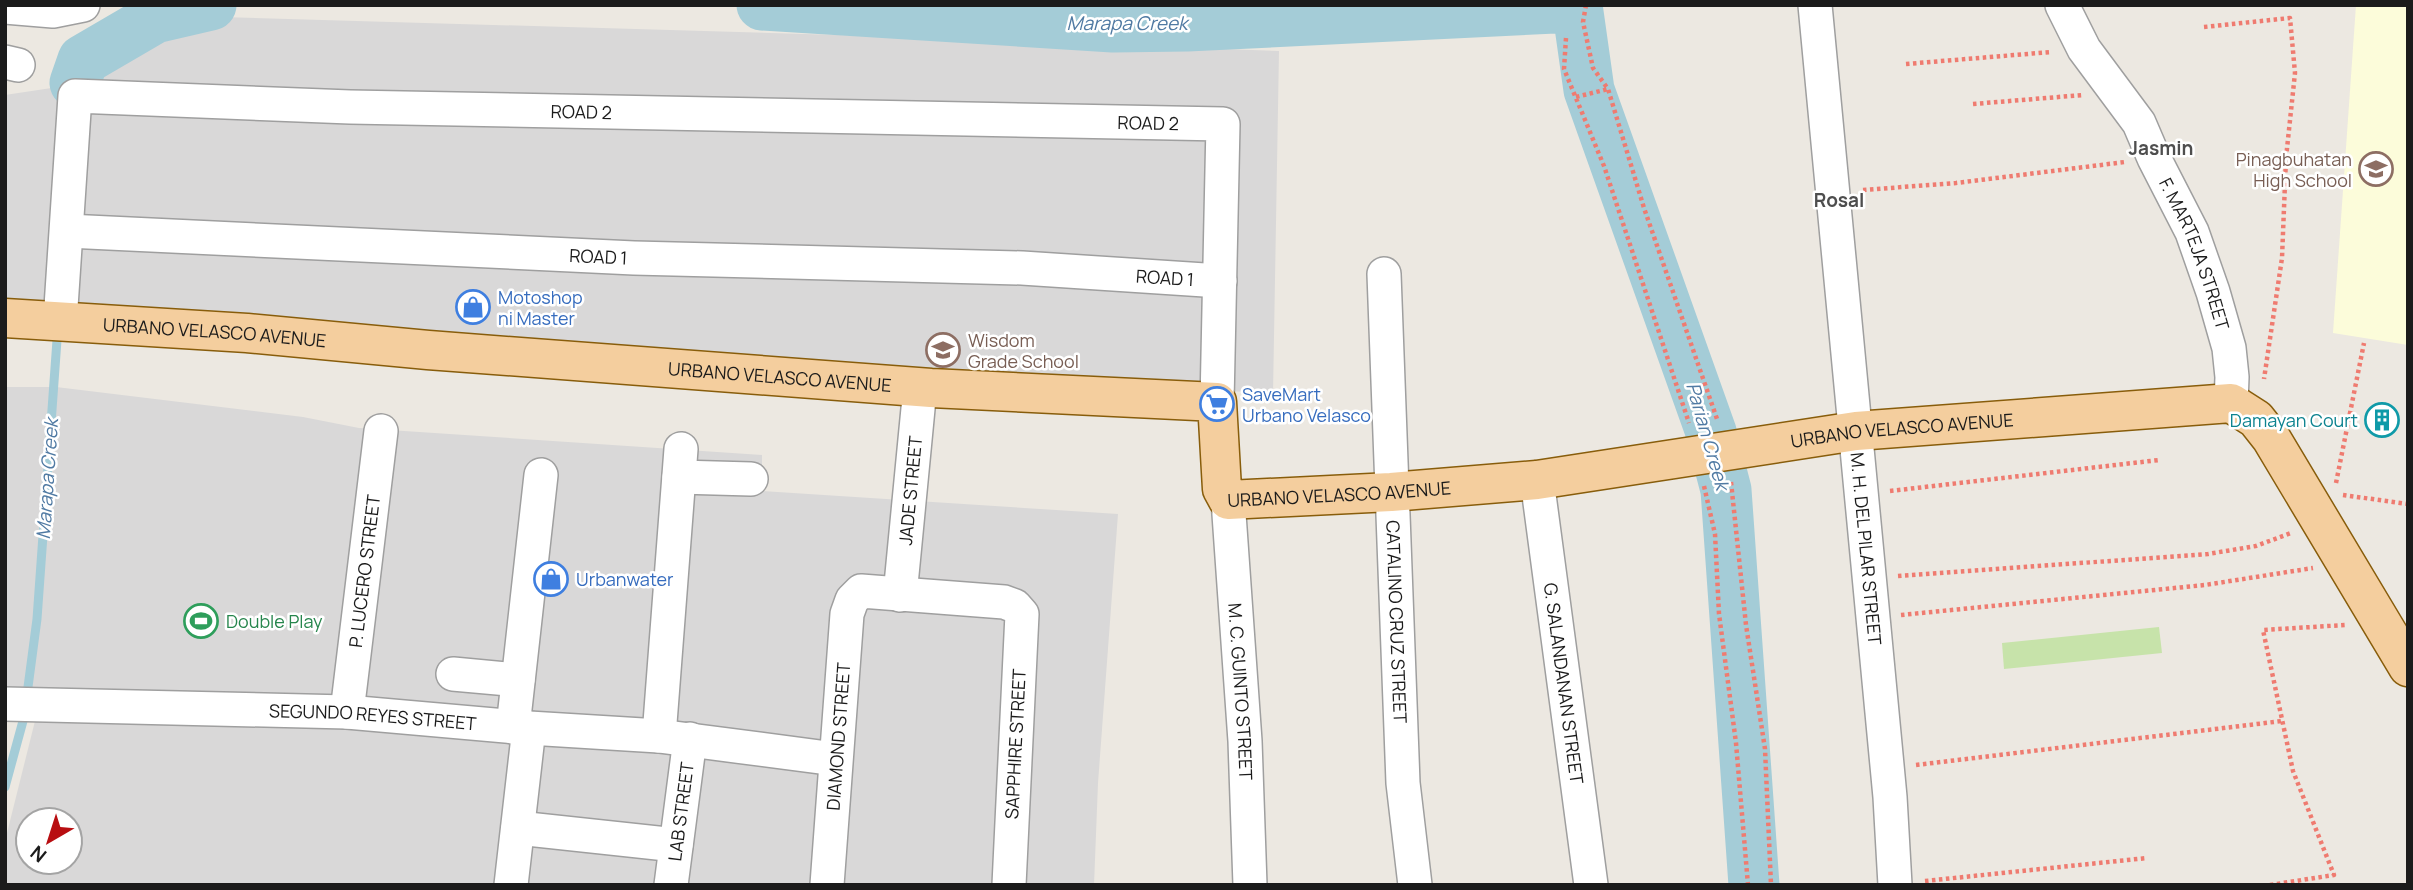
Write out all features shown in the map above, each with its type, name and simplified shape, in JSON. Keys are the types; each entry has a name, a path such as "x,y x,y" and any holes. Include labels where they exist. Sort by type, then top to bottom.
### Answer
{"main road":[{"name":"URBANO VELASCO AVENUE","path":"5,318 247,333 428,350 920,388 1217,402 1222,489 1228,500 1391,492 1537,480 1856,431 2241,409"},
{"path":"2241,409 2271,438 2346,563 2395,627 2408,667"}],"street":[{"path":"5,7 54,11 83,5"},
{"name":"M. H. DEL PILAR STREET","path":"1815,5 1890,797 1904,883"},
{"name":"F. MARTEJA STREET","path":"2062,5 2084,49 2139,122 2154,158 2192,232 2229,348 2232,377 2241,409"},
{"name":"ROAD 2","path":"67,231 75,96 350,107 1223,124 1220,281"},
{"path":"60,322 67,231"},
{"name":"ROAD 1","path":"67,231 634,258 1022,268 1220,281"},
{"name":"CATALINO CRUZ STREET","path":"1384,274 1404,783 1415,885"},
{"path":"1217,402 1220,281"},
{"name":"JADE STREET","path":"900,594 920,388"},
{"name":"P. LUCERO STREET","path":"347,712 382,431"},
{"name":"LAB STREET","path":"671,885 676,845 674,738 680,463 751,479"},
{"path":"511,885 518,828 521,727 518,680 541,475"},
{"name":"G. SALANDANAN STREET","path":"1537,480 1591,885"},
{"name":"M. C. GUINTO STREET","path":"1228,500 1245,741 1250,885"},
{"name":"DIAMOND STREET","path":"827,885 847,614 852,600 861,591 900,594"},
{"name":"SAPPHIRE STREET","path":"900,594 1004,602 1015,606 1022,614 1009,885"},
{"path":"453,674 518,680"},
{"name":"SEGUNDO REYES STREET","path":"5,704 347,712 674,738 835,759"},
{"path":"518,828 676,845"}],"path":[{"path":"1566,38 1564,69 1576,97 1608,89 1593,68 1583,22 1586,5"},
{"path":"2204,27 2290,18 2295,73 2286,158 2282,258 2261,399 2241,409"},
{"path":"1906,64 2084,49"},
{"path":"1973,104 2118,93"},
{"path":"1831,193 1956,183 2154,158"},
{"path":"2364,343 2334,493 2408,504"},
{"path":"1878,492 2159,460"},
{"path":"1888,577 2208,554 2256,546 2321,522"},
{"path":"1889,616 2205,585 2346,563"},
{"path":"2270,885 2334,875 2292,771 2263,630 2343,625"},
{"path":"1916,765 2282,721"},
{"path":"1904,883 2147,858"}],"shaded area":[{"name":"Pinagbuhatan High School","path":"2356,5 2408,5 2408,345 2333,333"},
{"path":"189,16 1279,51 1273,394 5,302 5,95 78,84 118,40"},
{"path":"5,387 56,387 303,417 359,428 762,455 762,491 1118,514 1098,783 1094,885 5,885 5,841 35,721 5,718"}],"green space":[{"path":"2159,627 2162,653 2004,669 2002,643"}],"waterway":[{"name":"Marapa Creek","path":"75,83 83,60 155,18 211,5"},
{"name":"Marapa Creek","path":"762,5 1113,27 1187,26 1576,7"},
{"name":"Parian Creek","path":"1577,5 1589,90 1711,432 1726,490 1754,885"},
{"name":"Marapa Creek","path":"28,687 37,619 57,340"},
{"name":"Marapa Creek","path":"5,787 23,721"}],"place":[{"name":"Pinagbuhatan High School","path":"2376,169"},
{"name":"Motoshop ni Master","path":"473,307"},
{"name":"Wisdom Grade School","path":"943,350"},
{"name":"SaveMart Urbano Velasco","path":"1217,404"},
{"name":"Damayan Court","path":"2382,420"},
{"name":"Urbanwater","path":"551,579"},
{"name":"Double Play","path":"201,621"}],"district":[{"name":"Jasmin","path":"2161,148"},
{"name":"Rosal","path":"1839,200"}]}
